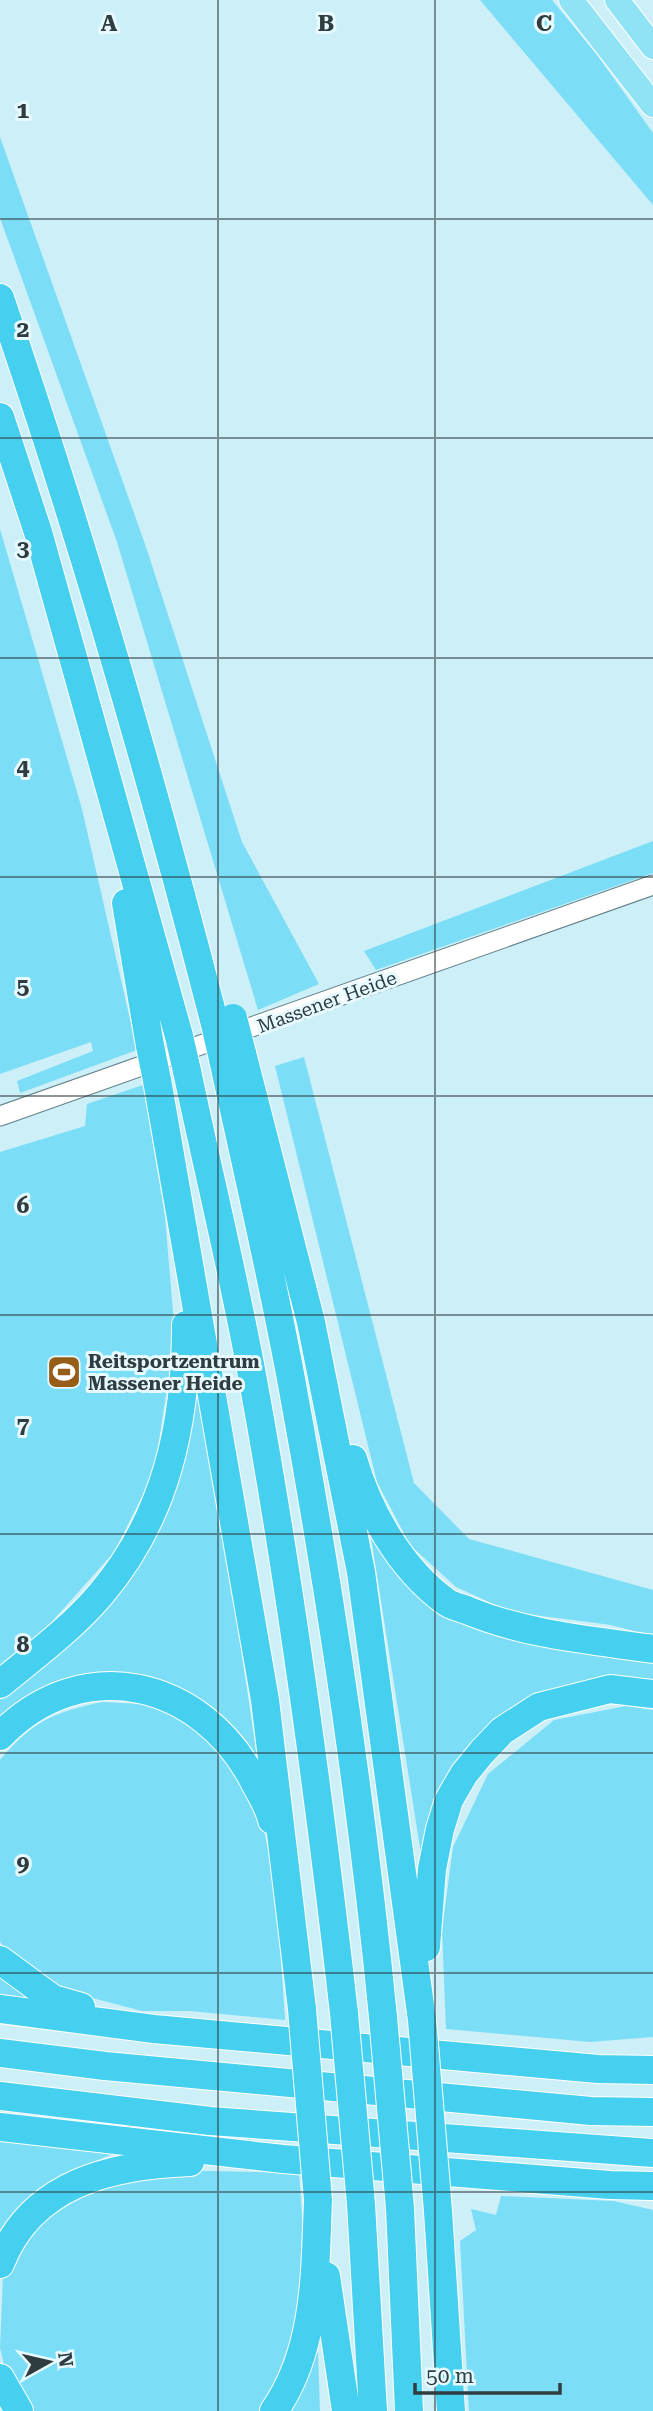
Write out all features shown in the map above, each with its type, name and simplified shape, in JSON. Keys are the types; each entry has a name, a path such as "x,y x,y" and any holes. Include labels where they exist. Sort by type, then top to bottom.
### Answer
{"highway":[{"path":"0,298 93,585 179,884 224,1021 360,1484 387,1537 409,1565 446,1602 492,1620 556,1636 653,1649"},
{"path":"0,417 38,532 179,1036 254,1384 287,1580 317,1785 344,2013 361,2204 373,2411"},
{"path":"107,776 186,1259 215,1407 265,1700 291,1897 332,2330 345,2411"},
{"path":"233,1056 326,1574 356,1779 383,2017 400,2208 409,2411"},
{"path":"0,1684 61,1634 100,1595 140,1539 165,1487 179,1428 186,1365 186,1259"},
{"path":"311,1322 361,1572 422,2020 451,2411"},
{"path":"0,1736 18,1718 60,1694 98,1686 142,1687 178,1701 210,1722 240,1755 270,1813 291,1897"},
{"path":"422,2020 432,1869 449,1800 464,1774 502,1731 539,1707 610,1689 653,1694"},
{"path":"0,1960 53,1999 154,2029"},
{"path":"0,2009 154,2029 480,2056 598,2069 653,2070"},
{"path":"480,2056 653,2052"},
{"path":"0,2053 105,2066 563,2109 653,2112"},
{"path":"0,2096 210,2121 653,2153"},
{"path":"0,2127 283,2159 610,2185 653,2186"},
{"path":"0,2264 9,2241 27,2216 50,2197 81,2182 159,2163 283,2159"},
{"path":"610,2185 653,2195"},
{"path":"274,2411 301,2362 315,2277 318,2200"},
{"path":"450,2373 456,2411"},
{"path":"0,2378 19,2411"}],"main road":[{"path":"571,0 653,105"},
{"path":"617,0 653,47"}],"street":[{"name":"Massener Heide","path":"0,1116 653,885"}],"shaded area":[{"path":"480,0 552,0 597,55 653,133 653,205"},
{"path":"0,137 145,544 242,842 319,984 258,1010 117,542 0,218"},
{"path":"0,529 82,809 137,1050 20,1093 17,1081 93,1051 91,1042 0,1074"},
{"path":"653,841 653,873 376,970 364,951"},
{"path":"304,1057 414,1483 469,1539 653,1590 653,1636 611,1625 511,1612 456,1587 410,1545 377,1482 275,1066"},
{"name":"Reitsportzentrum Massener Heide","path":"143,1085 165,1216 175,1336 154,1473 114,1552 40,1635 0,1668 0,1152 85,1126 87,1104"},
{"path":"203,1397 257,1756 245,1743 140,1681 0,1725 0,1691 104,1599 194,1399"},
{"path":"369,1525 421,1594 653,1661 653,1681 485,1730 421,1854"},
{"path":"102,1702 141,1704 182,1717 208,1733 261,1817 276,1885 285,2020 190,2011 142,2011 58,1989 22,1967 0,1942 0,1760 23,1736 45,1720"},
{"path":"626,1706 653,1710 653,2037 590,2042 446,2029 442,1930 453,1847 488,1774 554,1720"},
{"path":"0,1969 53,2005 0,2001"},
{"path":"0,2138 113,2154 52,2184 25,2205 0,2230"},
{"path":"160,2170 299,2173 306,2271 294,2354 264,2411 30,2411 6,2373 0,2348 3,2275 53,2205"},
{"path":"501,2196 614,2201 653,2210 653,2411 469,2411 460,2241 476,2230 471,2209 496,2215"},
{"path":"313,2351 318,2353 320,2411 286,2411"}],"place":[{"name":"Reitsportzentrum Massener Heide","path":"64,1372"}]}
